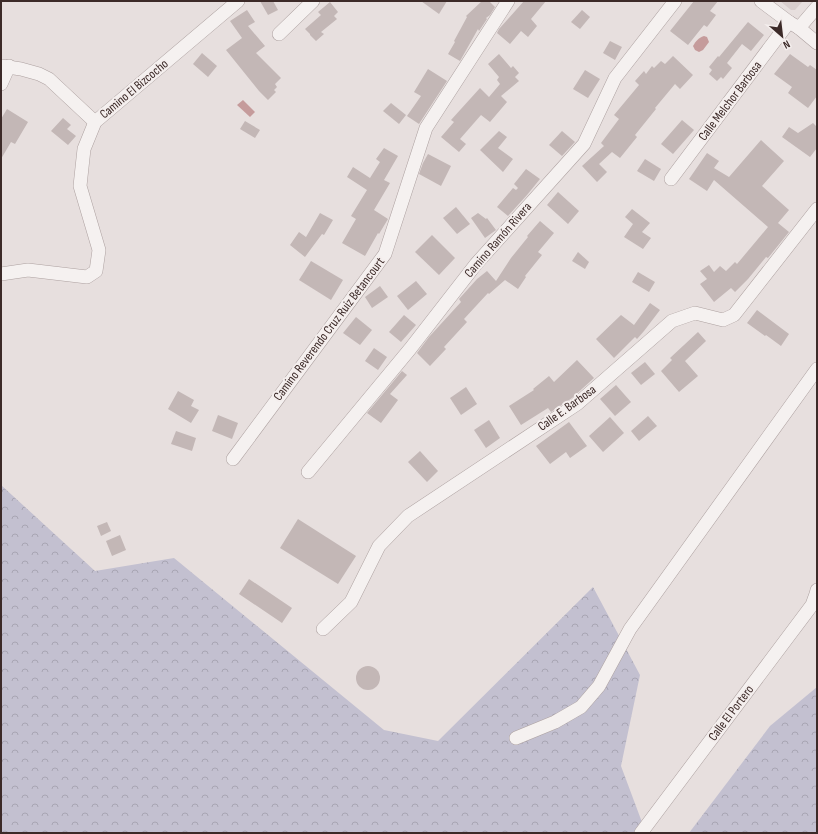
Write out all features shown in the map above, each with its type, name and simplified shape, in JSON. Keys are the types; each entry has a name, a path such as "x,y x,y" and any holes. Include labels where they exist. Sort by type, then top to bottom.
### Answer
{"street":[{"name":"Camino El Bizcocho","path":"1,274 28,270 87,277 96,272 99,250 80,186 84,149 95,122 238,1"},
{"path":"279,34 313,1"},
{"name":"Camino Reverendo Cruz Ruiz Betancourt","path":"232,459 385,254 426,128 508,1"},
{"name":"Camino Ramón Rivera","path":"308,472 410,350 476,264 584,144 615,78 675,1"},
{"path":"761,1 817,43"},
{"name":"Calle Melchor Barbosa","path":"671,179 794,25 817,8"},
{"path":"1,84 5,66 39,74 49,79 95,122"},
{"name":"Calle E. Barbosa","path":"323,629 350,602 379,546 408,516 577,404 672,322 695,313 723,320 734,315 817,209"},
{"path":"516,738 554,722 581,707 599,686 630,629 817,369"},
{"name":"Calle El Portero","path":"641,833 812,605 817,590"}],"shaded area":[{"path":"780,1 803,1 795,10 791,10"},
{"path":"704,36 707,37 709,42 703,50 699,52 695,50 693,46 697,40"},
{"path":"243,100 255,112 250,117 237,105"}],"green space":[{"path":"1,485 95,571 174,558 384,730 438,741 593,587 640,675 621,766 646,833 1,833"},
{"path":"817,687 817,833 689,833 770,726"}],"building":[{"path":"260,1 273,1 278,10 268,15"},
{"path":"421,1 447,1 439,14"},
{"path":"482,1 489,1 495,7 486,18 487,19 479,31 478,29 460,61 448,54 467,17 466,16"},
{"path":"524,1 546,1 531,19 537,26 528,37 521,31 510,44 497,33"},
{"path":"694,1 718,1 710,11 716,15 707,27 704,25 688,45 670,31"},
{"path":"330,2 338,12 334,16 337,19 321,32 324,34 316,41 305,29 321,15 318,12"},
{"path":"247,10 255,22 248,26 265,46 256,53 281,78 275,84 277,87 274,90 276,92 268,100 226,50 242,38 230,21"},
{"path":"582,10 590,17 580,29 571,22"},
{"path":"748,22 764,35 751,51 742,44 727,63 732,68 723,79 721,77 717,81 709,74 712,70 709,67"},
{"path":"610,41 622,47 615,60 603,53"},
{"path":"202,53 217,66 208,77 193,64"},
{"path":"499,54 511,68 513,66 519,73 515,77 519,81 501,96 507,102 490,122 481,115 460,139 466,144 459,152 441,137 454,122 451,120 480,88 489,97 500,84 497,80 499,77 488,64"},
{"path":"790,54 808,67 810,65 817,70 817,96 808,108 788,93 792,87 774,74"},
{"path":"673,56 693,75 680,89 675,84 655,108 656,109 635,135 637,137 620,158 612,152 599,164 607,172 597,182 582,166 604,146 601,143 619,119 614,115 639,85 635,81 644,71 646,74 652,66 654,68 661,61 665,64"},
{"path":"428,69 447,81 419,124 407,116 421,96 414,92"},
{"path":"585,70 600,79 588,98 573,89"},
{"path":"391,103 406,115 399,124 383,111"},
{"path":"7,109 28,122 15,144 11,142 1,159 1,119"},
{"path":"63,118 71,125 67,129 76,136 68,145 51,131"},
{"path":"682,120 694,130 673,154 661,144"},
{"path":"245,121 260,130 255,138 240,129"},
{"path":"813,123 817,127 817,148 810,157 782,137 789,127 798,133"},
{"path":"499,131 507,137 498,148 513,159 503,172 480,150"},
{"path":"562,131 575,142 562,156 549,145"},
{"path":"761,140 784,161 762,186 789,210 778,223 789,232 768,258 766,257 735,292 731,288 714,302 700,284 707,279 700,271 709,265 714,272 720,266 726,271 735,262 737,264 768,227 714,180 707,191 689,179 707,153 719,161 714,168 729,177"},
{"path":"384,148 398,156 384,180 390,183 374,210 388,219 365,256 342,243 356,219 351,216 367,190 347,177 353,167 370,178 380,162 376,159"},
{"path":"428,154 451,166 441,186 419,174"},
{"path":"645,159 661,169 654,181 637,171"},
{"path":"526,169 540,179 508,216 497,207 513,188 516,190 518,188 514,184"},
{"path":"558,192 579,211 568,224 547,205"},
{"path":"456,207 470,224 457,234 443,218"},
{"path":"632,209 650,223 642,232 651,238 643,249 624,237 633,224 625,217"},
{"path":"320,213 333,220 324,235 322,234 305,257 290,245 299,232 306,237"},
{"path":"478,213 486,219 487,218 496,230 485,238 471,218"},
{"path":"540,221 554,233 538,252 542,255 525,276 526,277 518,289 505,280 489,294 488,293 464,319 467,322 444,347 446,349 430,366 417,353 429,337 461,302 459,299 477,279 487,271 496,281 511,258 528,237 527,236"},
{"path":"432,235 455,258 439,275 415,252"},
{"path":"578,252 589,262 585,269 572,261"},
{"path":"311,261 343,280 331,300 299,280"},
{"path":"638,272 655,282 649,292 632,282"},
{"path":"416,281 427,294 408,310 397,296"},
{"path":"380,286 388,297 372,308 365,297"},
{"path":"650,303 660,310 637,339 635,337 614,358 596,339 621,315 634,325"},
{"path":"757,310 789,334 781,346 747,323"},
{"path":"404,315 416,325 401,342 389,332"},
{"path":"356,317 372,330 360,345 343,333"},
{"path":"698,332 706,341 685,361 698,376 679,392 661,371 672,360 670,358"},
{"path":"374,348 387,357 378,370 365,361"},
{"path":"577,360 594,378 572,398 551,412 548,408 521,425 509,406 534,390 533,389 549,376 554,382"},
{"path":"645,362 655,374 641,385 631,373"},
{"path":"402,371 407,375 390,394 398,400 381,423 367,413"},
{"path":"616,385 631,402 615,416 600,399"},
{"path":"466,387 477,404 461,415 450,398"},
{"path":"178,391 194,400 191,406 199,410 191,423 168,409"},
{"path":"218,415 238,423 232,439 212,431"},
{"path":"648,416 657,426 639,441 631,431"},
{"path":"610,417 624,433 603,452 589,436"},
{"path":"489,420 500,438 486,448 474,430"},
{"path":"569,422 587,446 570,458 566,452 550,464 536,446"},
{"path":"176,431 196,438 192,451 171,444"},
{"path":"420,451 438,471 427,482 408,462"},
{"path":"298,519 356,556 338,584 280,548"},
{"path":"107,522 111,531 101,536 97,526"},
{"path":"120,535 126,550 112,556 106,541"},
{"path":"249,579 292,608 282,623 239,594"},
{"path":"368,666 377,669 380,678 377,687 368,690 359,687 356,678 359,669"}]}
